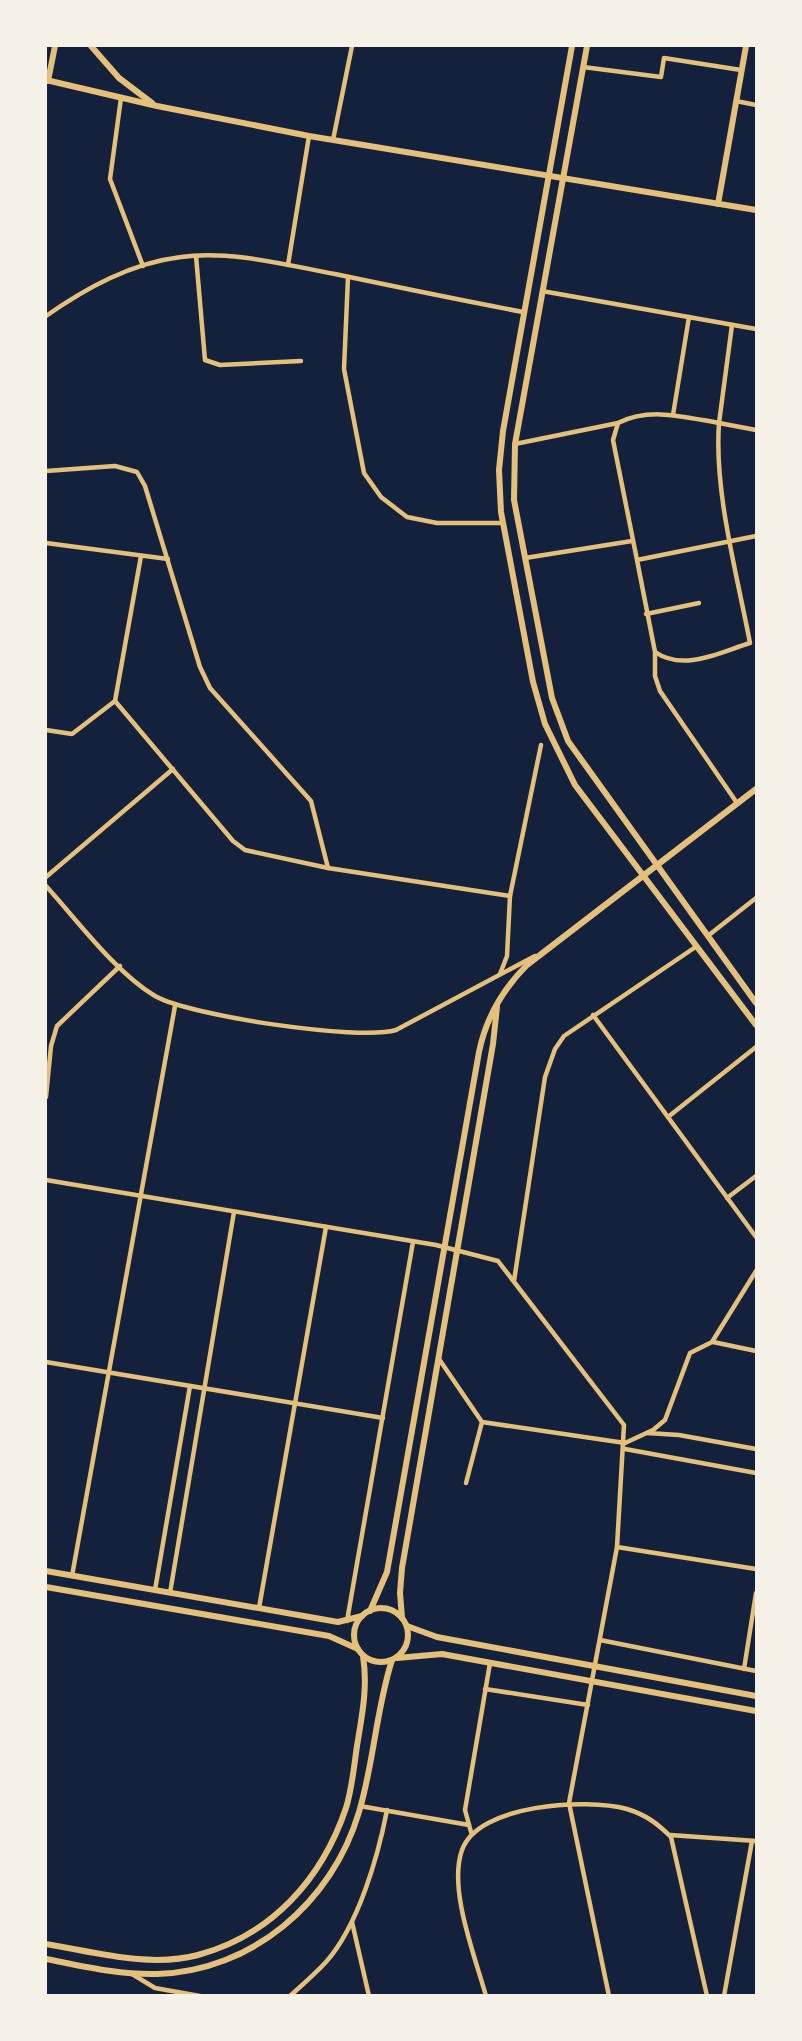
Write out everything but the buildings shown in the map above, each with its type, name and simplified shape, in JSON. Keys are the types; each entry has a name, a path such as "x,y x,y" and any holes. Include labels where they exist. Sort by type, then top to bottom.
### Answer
{"street":[{"path":"55,46 47,81 309,136 757,210"},
{"path":"91,46 119,78 157,106"},
{"path":"333,140 352,46"},
{"path":"572,46 523,312 499,470 503,523 533,682 545,724 575,785 757,1025"},
{"path":"587,46 515,444 514,500 552,698 568,741 587,772 709,934 757,1003"},
{"path":"718,204 746,46"},
{"path":"583,67 661,77 664,58 741,70"},
{"path":"121,98 110,178 143,266"},
{"path":"736,101 757,105"},
{"path":"288,265 309,136"},
{"path":"46,316 100,282 143,266 197,256 288,265 523,312"},
{"path":"197,256 205,360 219,365 301,361"},
{"path":"348,277 344,369 364,473 381,497 407,517 437,523 503,523"},
{"path":"541,291 757,329"},
{"path":"673,415 689,317"},
{"path":"655,652 666,660 683,663 753,642 730,543 717,445 732,325"},
{"path":"515,444 618,423 633,416 673,415 757,429"},
{"path":"618,423 613,440 655,652 655,676 660,691 737,803"},
{"path":"46,471 115,466 137,472 168,559 200,667 210,688 311,800 328,868"},
{"path":"637,560 757,536"},
{"path":"525,558 632,541"},
{"path":"46,543 168,559"},
{"path":"46,730 72,734 115,701 141,556"},
{"path":"646,614 699,603"},
{"path":"115,701 233,841 245,850 328,868 510,896"},
{"path":"500,975 507,956 510,896 541,745"},
{"path":"46,877 173,769"},
{"path":"370,1611 387,1572 481,1041 497,1005 512,980 547,949 645,877 757,789"},
{"path":"46,887 120,966 147,990 175,1006 341,1033 375,1035 405,1026 547,949"},
{"path":"709,934 757,898"},
{"path":"514,1281 545,1077 555,1049 564,1036 697,946"},
{"path":"46,1097 46,1072 58,1026 120,966"},
{"path":"402,1618 402,1568 493,1044 497,1005"},
{"path":"72,1576 175,1006"},
{"path":"593,1015 756,1234"},
{"path":"668,1117 757,1047"},
{"path":"727,1198 757,1176"},
{"path":"46,1180 457,1249 498,1261 624,1425 625,1446 617,1546 569,1803 608,1996"},
{"path":"170,1592 234,1212"},
{"path":"258,1608 326,1227"},
{"path":"347,1621 413,1242"},
{"path":"625,1446 664,1420 690,1353 712,1342 757,1271"},
{"path":"712,1342 757,1351"},
{"path":"438,1359 482,1422 625,1446 757,1473"},
{"path":"46,1362 383,1418"},
{"path":"155,1590 190,1386"},
{"path":"466,1483 482,1422"},
{"path":"646,1433 679,1435 757,1449"},
{"path":"617,1546 757,1569"},
{"path":"46,1571 338,1622 362,1616 370,1611 387,1609 402,1618 407,1626 407,1643 394,1659 379,1705 360,1806 346,1848 324,1884 282,1929 249,1951 225,1962 193,1971 132,1973 46,1959"},
{"path":"46,1587 294,1629 336,1638 358,1649"},
{"path":"744,1669 757,1593"},
{"path":"46,1944 140,1959 197,1955 234,1943 259,1928 291,1902 312,1878 334,1840 347,1805 367,1681 363,1656 358,1649 354,1632 362,1616"},
{"path":"407,1626 437,1637 757,1696"},
{"path":"600,1640 757,1671"},
{"path":"363,1656 380,1663 434,1653 757,1710"},
{"path":"471,1832 465,1810 490,1662"},
{"path":"485,1689 588,1705"},
{"path":"486,1996 459,1896 458,1866 462,1850 471,1832 499,1818 569,1803 627,1810 654,1820 668,1835 687,1898 707,1996"},
{"path":"360,1806 469,1825"},
{"path":"290,1996 327,1961 351,1921 380,1849 387,1810"},
{"path":"668,1835 755,1841 724,1996"},
{"path":"351,1921 369,1996"},
{"path":"132,1973 155,1988 200,1996"}]}
